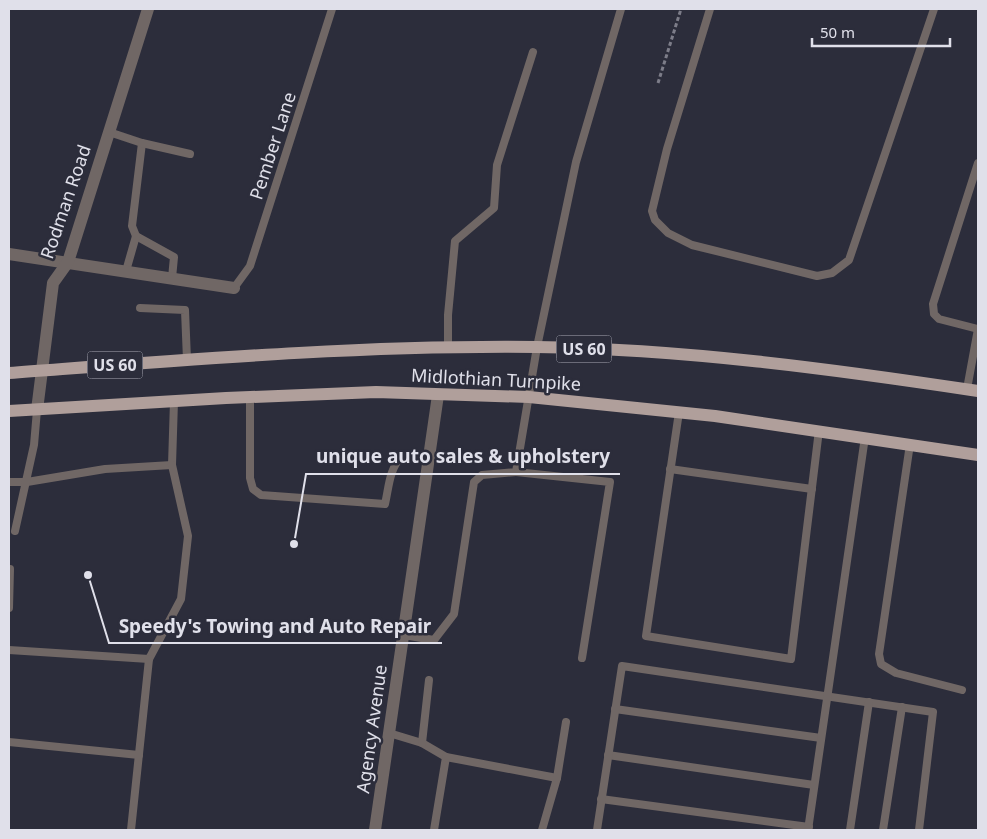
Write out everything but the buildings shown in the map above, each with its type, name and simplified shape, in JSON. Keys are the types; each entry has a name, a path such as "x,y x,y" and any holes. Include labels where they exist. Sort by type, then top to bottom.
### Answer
{"main road":[{"name":"Midlothian Turnpike","path":"9,373 296,353 537,347 803,365 973,390"},
{"name":"Midlothian Turnpike","path":"9,411 250,397 376,392 529,397 679,412 819,430 978,454"}],"street":[{"name":"Rodman Road","path":"37,410 53,283 68,262 148,9"},
{"path":"9,254 234,288"},
{"name":"Agency Avenue","path":"375,830 438,395"}],"lane":[{"name":"Pember Lane","path":"234,288 250,266 332,9"},
{"path":"516,472 537,347 576,162 621,9"},
{"path":"710,9 667,149 652,211 655,220 668,233 692,245 817,276 832,273 849,260 934,9"},
{"path":"448,348 448,315 455,241 494,208 497,164 533,52"},
{"path":"109,132 190,154"},
{"path":"126,271 136,236 131,221 142,142"},
{"path":"973,390 978,329 939,319 934,314 933,304 978,163"},
{"path":"136,236 174,257 172,278"},
{"path":"140,308 185,310 187,360"},
{"path":"250,397 250,478 253,489 261,495 385,504 391,472 396,462 402,456 429,458"},
{"path":"131,830 149,659 181,599 188,536 172,465 174,401"},
{"path":"15,531 34,445 37,410"},
{"path":"679,412 646,636 792,659 819,430"},
{"path":"601,799 808,829 864,437"},
{"path":"910,444 890,572 879,654 880,664 896,673 962,690"},
{"path":"9,482 27,482 105,469 172,465"},
{"path":"670,469 812,489"},
{"path":"403,636 434,640 454,614 474,482 482,475 516,472 610,482 582,658"},
{"path":"9,608 10,569"},
{"path":"9,650 149,659"},
{"path":"597,830 622,666 933,712 919,830"},
{"path":"422,743 429,680"},
{"path":"850,830 869,702"},
{"path":"883,830 902,707"},
{"path":"615,709 821,738"},
{"path":"542,830 557,778 566,722"},
{"path":"389,733 422,743 446,757 557,778"},
{"path":"9,742 139,755"},
{"path":"608,755 814,785"},
{"path":"434,830 446,757"}],"path":[{"path":"658,83 681,9"}],"place":[{"name":"unique auto sales & upholstery","path":"294,544"},
{"name":"Speedy's Towing and Auto Repair","path":"88,575"}]}
